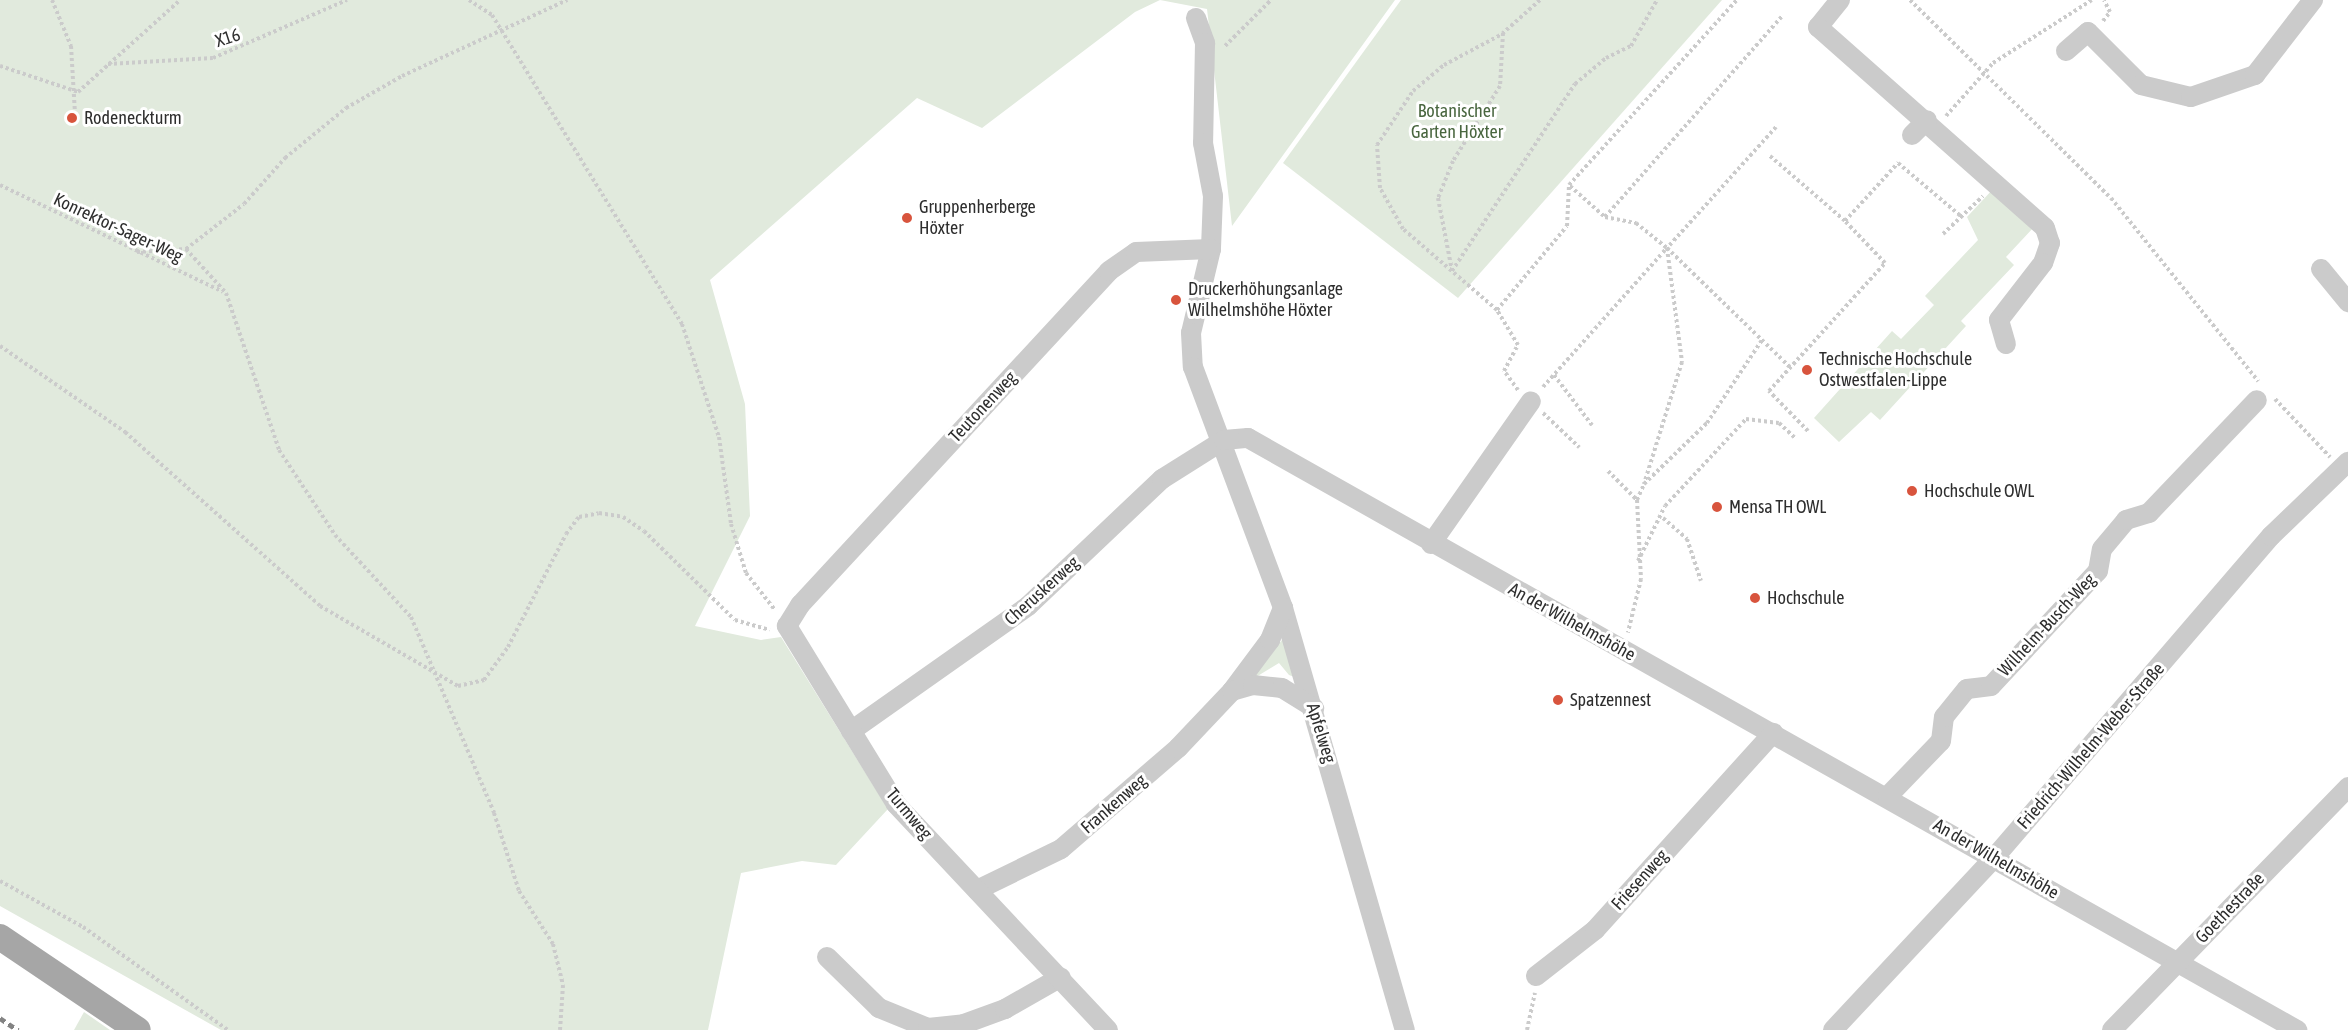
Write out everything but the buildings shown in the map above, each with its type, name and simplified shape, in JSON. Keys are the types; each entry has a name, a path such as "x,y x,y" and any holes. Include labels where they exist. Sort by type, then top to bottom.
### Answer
{"main road":[{"path":"0,937 138,1030"}],"street":[{"path":"1840,0 1818,27 1932,124 2045,228 2050,243 2043,263 1999,320 2006,344"},
{"path":"2066,51 2088,32 2141,85 2191,97 2255,75 2313,0"},
{"path":"1196,18 1202,25 1205,66 1203,143 1214,196 1211,249 1191,333 1193,368 1224,440"},
{"path":"1912,135 1932,124"},
{"name":"Teutonenweg","path":"787,626 800,605 1109,271 1136,252 1211,249"},
{"path":"2321,269 2348,302"},
{"name":"Wilhelm-Busch-Weg","path":"1888,796 1941,741 1944,717 1967,689 1991,686 2098,571 2102,549 2126,519 2149,513 2257,400"},
{"path":"1431,544 1531,401"},
{"name":"An der Wilhelmshöhe","path":"1224,440 1248,438 1431,544 1888,796 2176,963 2297,1030"},
{"name":"Apfelweg","path":"1224,440 1283,608 1314,708 1405,1030"},
{"name":"Cheruskerweg","path":"851,731 979,646 1162,479 1224,440"},
{"name":"Friedrich-Wilhelm-Weber-Straße","path":"1833,1030 1994,858 2271,536 2344,465"},
{"name":"Frankenweg","path":"977,890 1061,849 1178,748 1232,691 1270,640 1283,608"},
{"name":"Turmweg","path":"787,626 896,804 1061,977 1108,1030"},
{"path":"1232,691 1253,685 1282,688 1314,708"},
{"name":"Friesenweg","path":"1536,976 1595,930 1773,733"},
{"name":"Goethestraße","path":"2112,1030 2348,787"},
{"path":"827,957 879,1008 928,1028 964,1024 1005,1009 1061,977"}],"path":[{"path":"52,0 71,46 78,92 75,114"},
{"path":"78,92 180,0"},
{"name":"X16","path":"108,64 213,58 347,0"},
{"path":"0,346 125,432 320,606 458,686 484,680 508,647 566,534 579,517 599,513 623,517 644,531 735,620 761,631 787,626 746,573 731,524 719,437 682,324 492,15 469,0"},
{"path":"137,252 186,249 244,204 285,158 346,108 501,30 567,0"},
{"path":"1205,66 1271,0"},
{"path":"1540,0 1503,33 1444,65 1413,91 1377,145 1380,188 1403,229 1497,310 1518,345 1504,371 1531,401 1579,447"},
{"path":"1452,271 1575,84 1606,58 1630,46 1657,0"},
{"path":"1497,310 1567,226 1569,185 1737,0"},
{"path":"1910,0 1983,75 2111,198 2241,364 2344,465"},
{"path":"1932,124 1983,75 2092,0"},
{"path":"2104,0 2110,12 2107,19"},
{"path":"1605,217 1782,16"},
{"path":"1452,271 1438,198 1453,161 1500,86 1503,33"},
{"path":"0,66 78,92"},
{"path":"1531,401 1776,127"},
{"path":"1770,156 1845,221 1885,263 1768,391 1808,430"},
{"path":"1845,221 1898,163 1962,217"},
{"path":"1943,234 1996,182"},
{"name":"Konrektor-Sager-Weg","path":"0,185 226,293"},
{"path":"1569,185 1605,217 1636,223 1667,248 1790,367"},
{"path":"1629,630 1636,615 1638,500 1682,362 1667,248"},
{"path":"186,249 226,293 279,450 335,535 411,617 428,668 494,813 519,891 553,944 563,985 560,1030"},
{"path":"1644,484 1707,423 1762,340"},
{"path":"1554,375 1592,425"},
{"path":"1638,561 1650,530 1663,518 1665,506 1746,419 1779,423 1795,438"},
{"path":"1608,471 1638,500"},
{"path":"1663,518 1687,539 1701,581"},
{"path":"0,881 83,927 228,1030"},
{"path":"1527,1030 1536,976"}],"green space":[{"path":"0,0 1160,0 1135,12 982,128 917,98 710,280 745,404 750,516 695,626 761,640 781,637 888,809 836,865 802,861 741,873 708,1030 221,1030 0,906"},
{"path":"1160,0 1395,0 1232,226 1207,9"},
{"name":"Botanischer Garten Höxter","path":"1401,0 1722,0 1458,298 1283,163"},
{"path":"1994,188 2035,226 2006,257 2014,265 1961,321 1966,326 1880,420 1871,412 1839,442 1814,418 1892,331 1901,339 1934,305 1925,296 1978,240 1967,217"},
{"path":"1292,627 1308,682 1289,675 1279,663 1251,680"},
{"path":"84,1012 110,1030 74,1030"}],"railway":[{"path":"0,1018 18,1030"}],"place":[{"name":"Rodeneckturm","path":"72,118"},
{"name":"Gruppenherberge Höxter","path":"907,218"},
{"name":"Druckerhöhungsanlage Wilhelmshöhe Höxter","path":"1176,300"},
{"name":"Technische Hochschule Ostwestfalen-Lippe","path":"1807,370"},
{"name":"Hochschule OWL","path":"1912,491"},
{"name":"Mensa TH OWL","path":"1717,507"},
{"name":"Hochschule","path":"1755,598"},
{"name":"Spatzennest","path":"1558,700"}]}
